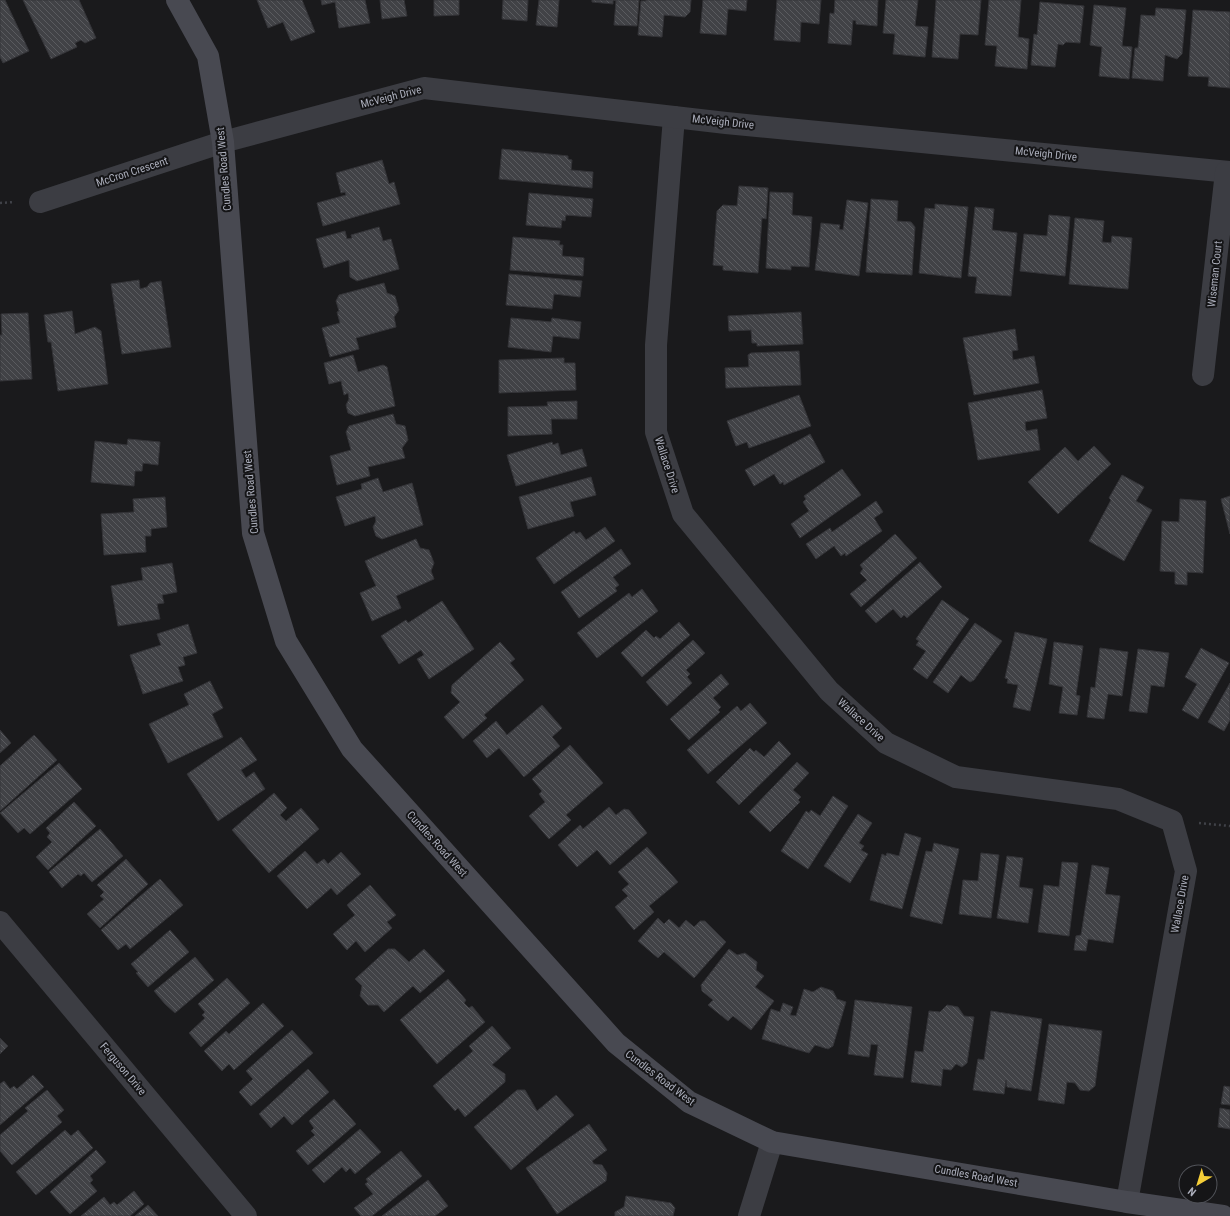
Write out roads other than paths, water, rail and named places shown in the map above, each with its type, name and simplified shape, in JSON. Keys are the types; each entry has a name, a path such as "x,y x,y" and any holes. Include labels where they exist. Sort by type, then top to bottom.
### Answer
{"street":[{"name":"Cundles Road West","path":"177,0 208,56 223,142 254,533 286,641 352,749 616,1043 689,1102 772,1142 1127,1202 1223,1216"},
{"name":"McVeigh Drive","path":"223,142 424,88 674,117 1228,172"},
{"name":"Wallace Drive","path":"674,117 656,345 656,432 683,514 829,691 886,743 956,778 1118,800 1172,821 1186,871 1127,1202"},
{"name":"McCron Crescent","path":"40,202 223,142"},
{"name":"Wiseman Court","path":"1204,375 1228,172"},
{"name":"Ferguson Drive","path":"0,922 246,1216"},
{"path":"749,1216 772,1142"}]}
